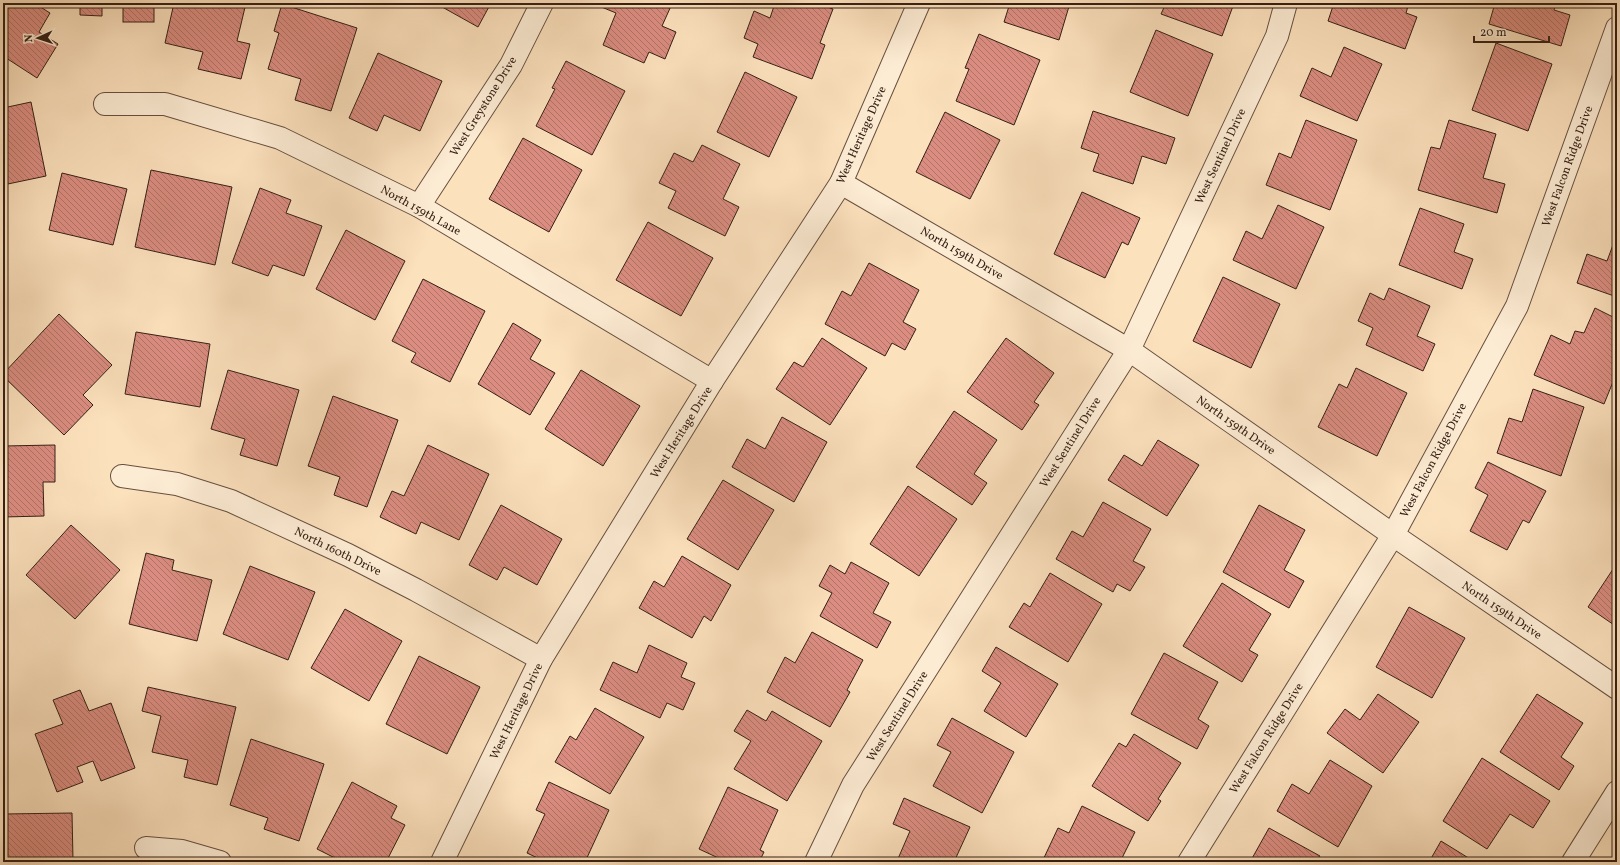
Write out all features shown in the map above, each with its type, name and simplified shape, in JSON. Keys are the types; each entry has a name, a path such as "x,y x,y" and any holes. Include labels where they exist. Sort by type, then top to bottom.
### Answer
{"street":[{"name":"West Greystone Drive","path":"419,206 511,64 542,3"},
{"name":"West Heritage Drive","path":"442,862 541,659 712,381 841,183 919,3"},
{"name":"West Sentinel Drive","path":"816,862 853,785 1129,350 1277,36 1286,3"},
{"name":"West Falcon Ridge Drive","path":"1188,862 1393,536 1517,306 1617,28"},
{"name":"North 159th Lane","path":"105,104 165,104 280,138 419,206 712,381"},
{"name":"North 159th Drive","path":"841,183 1129,350 1393,536 1617,688"},
{"name":"North 160th Drive","path":"122,476 177,484 231,501 348,555 416,590 541,659"},
{"path":"1573,862 1617,792"},
{"path":"146,848 182,850 220,862"}],"building":[{"path":"3,3 34,3 50,13 39,32 58,44 37,78 3,56"},
{"path":"80,3 102,3 102,16 80,15"},
{"path":"123,3 154,3 154,22 123,22"},
{"path":"174,3 246,3 237,41 250,44 241,79 198,69 203,52 165,43"},
{"path":"435,3 491,3 478,27"},
{"path":"600,3 664,3 671,6 662,26 676,32 665,59 649,52 644,63 603,45 616,13 599,6"},
{"path":"775,3 816,3 833,9 820,43 825,45 812,79 753,57 758,44 744,38 754,11 770,18"},
{"path":"1010,3 1070,3 1059,40 1004,22"},
{"path":"1166,3 1225,3 1233,6 1222,36 1161,14"},
{"path":"1334,3 1409,3 1406,13 1417,17 1405,49 1328,21"},
{"path":"1495,3 1556,3 1554,10 1570,15 1561,46 1489,24"},
{"path":"282,4 357,28 331,111 295,100 301,79 268,69 279,33 274,31"},
{"path":"1156,30 1213,54 1188,116 1130,92"},
{"path":"979,34 1040,60 1014,125 956,101 969,69 965,68"},
{"path":"1496,43 1552,64 1528,131 1472,110"},
{"path":"1344,47 1382,64 1357,121 1300,96 1312,68 1331,77"},
{"path":"378,53 442,81 420,131 384,115 377,131 349,118"},
{"path":"566,61 625,91 592,155 536,126 555,89 552,88"},
{"path":"745,72 797,97 769,157 717,132"},
{"path":"31,102 46,176 3,185 3,108"},
{"path":"1093,111 1175,138 1166,164 1142,156 1133,184 1093,171 1099,154 1081,148"},
{"path":"945,112 1000,140 970,199 916,172"},
{"path":"1306,120 1357,140 1330,210 1266,185 1279,153 1291,158"},
{"path":"1449,120 1496,134 1483,178 1505,184 1497,213 1418,190 1431,147 1440,149"},
{"path":"523,138 582,170 549,232 489,199"},
{"path":"702,145 740,164 723,199 739,207 725,236 668,208 676,191 659,183 674,153 693,162"},
{"path":"151,170 232,187 215,265 135,247"},
{"path":"62,173 127,189 113,245 49,230"},
{"path":"260,188 291,200 286,213 322,226 304,276 273,265 268,276 232,263"},
{"path":"1617,188 1617,207 1613,206"},
{"path":"1082,192 1140,218 1128,245 1122,242 1105,278 1054,254"},
{"path":"1278,205 1324,227 1296,289 1233,260 1246,231 1262,239"},
{"path":"1420,208 1464,224 1454,252 1473,259 1462,289 1399,265"},
{"path":"648,222 713,258 681,316 616,280"},
{"path":"346,230 405,261 375,320 316,289"},
{"path":"1617,234 1617,297 1577,283 1587,254 1607,261"},
{"path":"869,263 919,290 903,322 916,329 905,350 892,343 885,356 825,324 842,291 851,296"},
{"path":"1223,277 1280,304 1251,368 1193,341"},
{"path":"423,279 485,311 450,382 411,362 416,353 392,341"},
{"path":"1389,288 1430,306 1417,336 1435,344 1423,371 1366,345 1373,328 1358,321 1370,293 1384,300"},
{"path":"1595,308 1617,319 1617,372 1604,404 1534,375 1551,335 1570,344 1575,331 1584,333"},
{"path":"59,314 112,365 83,395 93,405 64,435 3,376 3,374"},
{"path":"513,323 541,340 530,359 555,373 530,415 478,384"},
{"path":"136,332 210,344 200,407 125,394"},
{"path":"822,338 867,368 830,425 776,389 794,362 803,367"},
{"path":"1006,338 1054,373 1034,402 1039,405 1022,430 967,392"},
{"path":"1356,368 1407,393 1377,456 1318,427 1339,384 1347,388"},
{"path":"228,370 299,390 277,466 240,455 245,439 211,429"},
{"path":"581,370 640,406 603,466 545,429"},
{"path":"1533,389 1584,407 1561,476 1497,453 1509,418 1522,422"},
{"path":"333,396 398,420 367,507 334,495 340,477 308,466"},
{"path":"954,411 997,440 974,474 987,483 972,505 916,467"},
{"path":"782,417 827,442 794,502 732,467 747,439 765,449"},
{"path":"1158,440 1199,465 1167,516 1108,480 1124,455 1142,466"},
{"path":"55,445 55,482 43,482 44,516 3,517 3,446"},
{"path":"428,445 489,474 459,540 421,522 416,534 380,517 392,491 404,496"},
{"path":"1488,462 1546,491 1529,523 1523,520 1507,550 1470,531 1488,495 1475,488"},
{"path":"723,480 774,510 738,570 687,539"},
{"path":"908,486 957,519 919,576 870,544"},
{"path":"1103,502 1151,529 1133,561 1145,567 1130,591 1117,584 1113,592 1056,559 1072,531 1083,537"},
{"path":"501,505 562,539 537,585 504,567 497,580 469,565"},
{"path":"1259,505 1305,530 1284,570 1304,581 1289,608 1223,572"},
{"path":"71,525 120,570 75,619 26,575"},
{"path":"146,553 174,560 172,570 212,580 197,641 129,624"},
{"path":"682,556 731,585 711,621 704,616 692,638 639,608 654,581 664,587"},
{"path":"851,562 889,583 873,613 891,622 877,648 820,616 832,593 819,586 830,565 845,574"},
{"path":"1617,563 1617,627 1588,607"},
{"path":"250,566 315,592 288,660 223,634"},
{"path":"1050,573 1102,604 1068,662 1009,627 1024,603 1030,607"},
{"path":"1222,583 1271,614 1249,650 1258,655 1242,682 1183,646"},
{"path":"1409,607 1465,638 1432,698 1376,667"},
{"path":"345,609 402,641 369,701 311,668"},
{"path":"812,632 863,660 847,690 850,692 830,727 767,692 785,657 795,663"},
{"path":"649,645 687,663 681,677 695,683 683,710 667,703 660,718 600,690 613,662 637,673"},
{"path":"996,647 1058,684 1026,737 984,711 1001,683 982,671"},
{"path":"1164,653 1218,682 1198,719 1209,726 1197,749 1131,714"},
{"path":"419,656 480,687 447,754 386,724"},
{"path":"148,687 236,707 217,785 184,777 188,760 152,752 161,716 142,711"},
{"path":"80,690 89,711 111,703 135,768 101,781 93,761 77,767 83,782 57,792 35,734 63,724 53,700"},
{"path":"1378,694 1419,722 1383,773 1327,733 1345,709 1360,720"},
{"path":"1537,694 1583,723 1561,757 1574,766 1559,790 1500,752"},
{"path":"595,708 644,737 610,794 555,762 570,736 576,740"},
{"path":"747,710 766,721 772,711 822,741 787,801 734,769 751,741 734,731"},
{"path":"952,718 1014,752 982,813 933,786 951,752 937,745"},
{"path":"1134,734 1181,763 1158,799 1161,801 1148,821 1092,786 1119,743 1126,747"},
{"path":"251,739 324,764 299,841 264,829 268,818 230,805"},
{"path":"1482,758 1550,801 1533,828 1510,814 1487,849 1443,821"},
{"path":"1330,760 1372,786 1338,847 1277,811 1292,784 1309,794"},
{"path":"352,782 397,806 391,818 405,825 386,862 343,862 317,849"},
{"path":"549,782 609,810 585,862 546,862 527,853 545,814 536,810"},
{"path":"728,787 778,810 760,850 764,852 759,862 727,862 699,849"},
{"path":"904,798 970,827 954,862 897,861 910,831 893,824"},
{"path":"1082,806 1135,832 1120,862 1042,862 1058,828 1069,833"},
{"path":"72,813 73,860 3,862 3,814"},
{"path":"1269,828 1320,856 1316,862 1250,862"},
{"path":"1441,841 1475,862 1429,862"}]}
